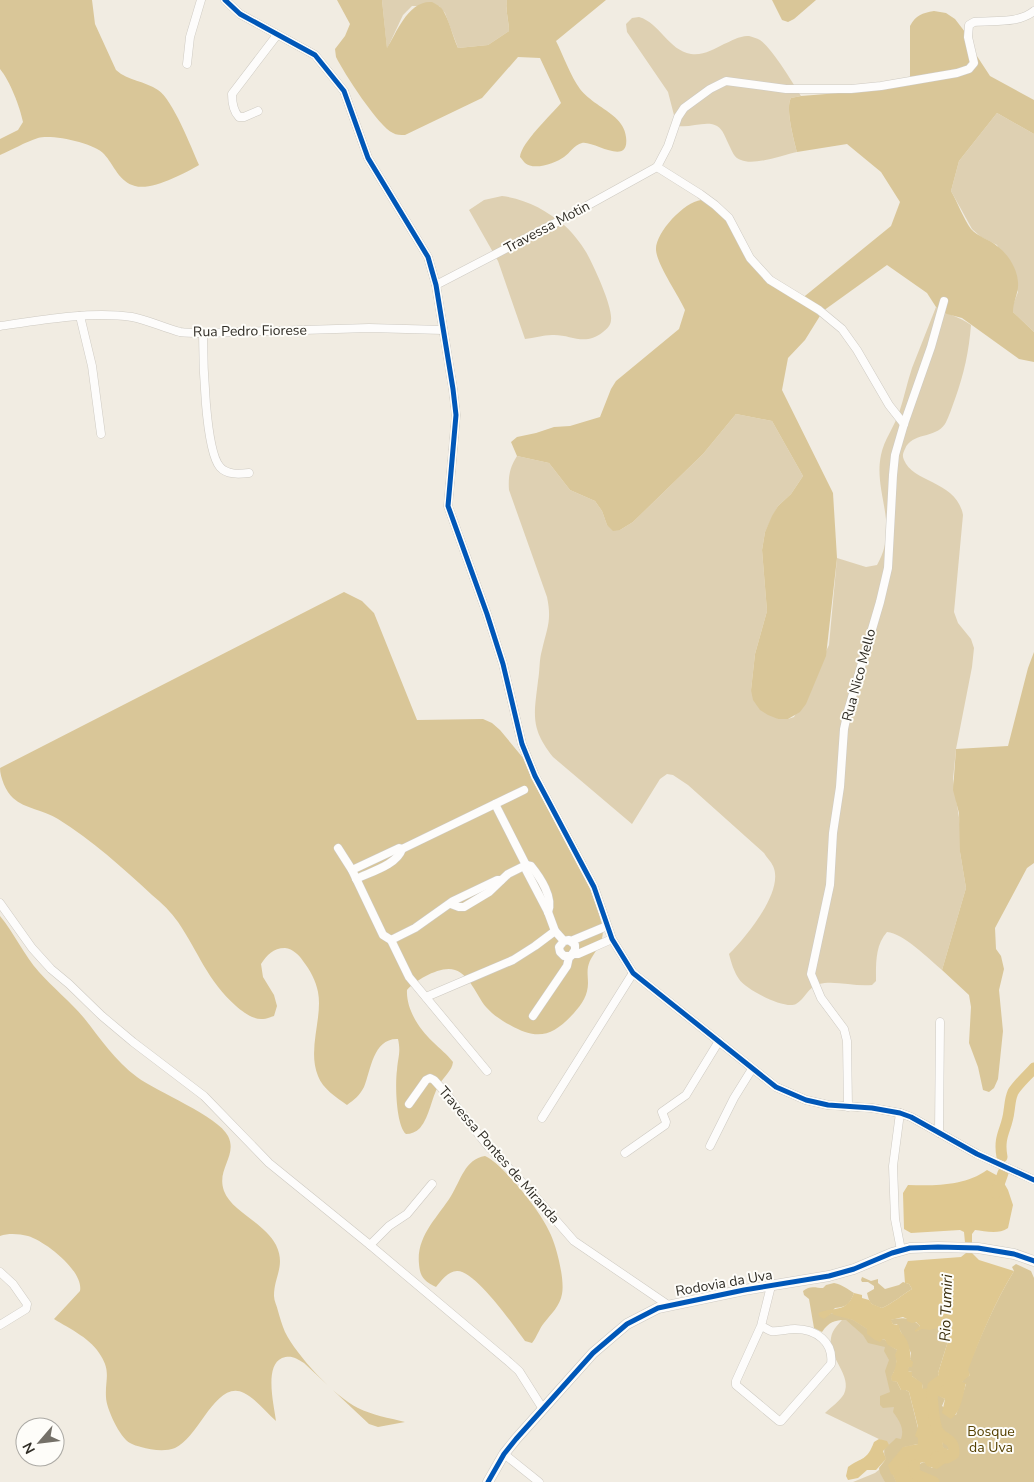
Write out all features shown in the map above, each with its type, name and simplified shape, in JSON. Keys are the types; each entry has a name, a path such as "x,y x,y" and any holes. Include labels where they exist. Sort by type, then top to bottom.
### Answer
{"street":[{"path":"187,64 190,37 201,0"},
{"path":"226,0 240,14 315,56 344,91 368,158 377,176 428,257 436,284 456,415 448,506 497,645 522,744 535,776 594,887 612,939 633,972 776,1087 806,1100 828,1105 900,1113 911,1117 977,1154 1034,1180"},
{"path":"904,424 889,405 857,350 842,330 820,310 770,280 743,249 738,233 729,218 700,194 657,167 668,146 678,117 684,108 710,89 726,81 786,89 851,89 958,73 969,69 974,63 968,37 969,25 974,22 1018,19 1034,11"},
{"path":"258,110 244,117 239,117 234,108 232,94 277,35"},
{"name":"Travessa Motin","path":"436,284 546,228 657,167"},
{"name":"Rua Nico Mello","path":"848,1107 847,1041 844,1029 821,998 811,974 830,885 833,833 840,787 844,729 888,568 895,455 931,347 944,301"},
{"path":"80,316 92,366 101,434"},
{"name":"Rua Pedro Fiorese","path":"0,326 80,316 130,317 181,332 203,333 369,328 443,330"},
{"path":"203,333 202,362 212,448 218,466 226,472 249,473"},
{"path":"352,870 398,848 402,849 524,790"},
{"path":"495,804 526,865"},
{"path":"338,848 352,870 383,935 391,940 408,977 487,1071"},
{"path":"356,879 392,862 402,849"},
{"path":"391,940 415,928 453,901 497,880 501,880 508,874 526,865 531,866 544,885 549,900 550,908 548,912 555,931 575,947 567,966 533,1016"},
{"path":"0,903 32,948 51,969 127,1037 204,1096 269,1163 370,1244 514,1366 543,1409"},
{"path":"608,926 567,941 559,947 560,952 564,956 578,954 612,939"},
{"path":"426,997 506,963 535,946 555,931"},
{"path":"591,933 593,940 598,945"},
{"path":"542,1118 633,972"},
{"path":"939,1133 940,1022"},
{"path":"625,1153 665,1125 666,1122 662,1112 686,1095 719,1041"},
{"path":"710,1146 752,1068"},
{"name":"Travessa Pontes de Miranda","path":"409,1104 426,1080 430,1078 434,1080 486,1145 574,1241 668,1305"},
{"path":"900,1113 893,1166 895,1219 901,1250"},
{"path":"370,1244 389,1226 407,1214 432,1184"},
{"name":"Rodovia da Uva","path":"488,1482 504,1454 593,1353 616,1332 648,1312 668,1305 846,1272 901,1250 978,1248 1014,1254 1034,1261"},
{"path":"0,1272 13,1284 27,1304 26,1309 0,1325"},
{"path":"761,1326 771,1331 808,1330 821,1337 830,1347 832,1355 831,1364 781,1421 736,1385 736,1381 761,1326 771,1286"},
{"path":"504,1454 539,1482"}],"shaded area":[{"path":"382,0 507,0 506,8 509,31 488,45 458,48 445,13 439,6 412,6 403,15 387,49"},
{"path":"639,17 653,25 683,52 691,54 704,53 736,38 746,36 760,40 765,44 801,96 791,98 789,103 791,125 797,152 761,161 747,162 735,156 719,127 713,124 679,126 675,119 668,92 627,32 626,24 632,18"},
{"path":"997,113 1034,134 1034,332 1013,312 1013,305 1018,292 997,245 981,237 972,229 951,191 959,161"},
{"path":"502,196 511,197 543,210 564,225 579,241 593,266 609,306 611,322 603,332 590,339 545,335 525,339 498,261 469,210 484,200"},
{"path":"936,307 971,325 966,362 945,424 936,432 913,440 904,450 903,456 909,468 916,474 953,495 963,515 954,612 958,623 971,639 974,648 956,749 953,779 960,824 960,852 966,888 942,970 901,937 887,932 878,949 876,981 872,985 819,984 812,988 796,1004 783,1004 766,998 743,983 736,973 729,954 753,926 769,901 775,876 773,866 764,853 688,785 673,775 667,774 660,779 632,824 553,757 540,738 535,721 535,703 540,658 549,612 547,597 509,490 510,472 517,456 549,463 570,490 595,501 602,511 607,525 620,530 633,522 703,454 736,414 772,421 803,476 791,494 778,506 765,532 762,550 767,611 755,654 751,690 778,719 794,717 829,645 837,558 866,567 877,565 883,550 886,523 880,483 881,455 884,444 899,413 912,368"},
{"path":"846,1315 884,1338 922,1482 853,1482 875,1473 885,1465 883,1441 825,1413 838,1402 844,1394 846,1387 843,1373 833,1352 831,1338 833,1332"}],"green space":[{"path":"0,0 92,0 95,24 116,70 121,74 153,87 164,95 181,124 199,165 159,184 142,187 125,181 99,150 72,140 53,137 38,138 0,155 0,139 18,130 23,122 14,94 0,69"},
{"path":"337,0 382,0 387,48 410,12 416,6 432,2 444,12 458,48 488,45 509,31 506,8 507,0 606,0 556,41 580,89 619,121 625,131 626,146 622,151 617,152 582,143 551,164 534,166 525,163 520,157 525,144 561,103 540,58 518,57 482,98 405,135 394,134 370,110 336,57 335,49 345,36 350,24"},
{"path":"772,0 816,0 788,22 782,20"},
{"path":"934,11 946,13 955,19 965,32 973,50 990,76 1034,100 1034,134 997,113 959,161 951,191 971,229 1001,249 1014,267 1018,286 1013,312 1034,332 1034,362 1019,359 962,318 947,314 936,307 927,293 887,265 823,311 805,340 788,358 782,390 833,493 837,558 826,656 806,704 800,712 788,719 778,719 760,710 753,700 751,690 755,654 767,611 762,550 765,532 772,516 778,506 791,494 803,476 772,421 736,414 703,454 633,522 620,530 613,531 607,525 602,511 595,501 570,490 549,463 517,456 511,442 517,437 554,427 570,426 600,417 616,381 679,329 685,310 664,271 656,250 660,235 665,227 679,212 694,202 701,200 710,201 718,207 774,285 800,300 891,226 900,202 881,172 847,144 797,152 789,103 791,98 801,96 864,91 910,84 910,26 920,15"},
{"path":"344,592 362,601 374,613 417,720 483,719 492,723 538,776 586,863 603,929 603,936 588,967 588,987 584,999 577,1010 566,1021 545,1034 529,1033 520,1030 497,1017 482,1002 465,976 455,970 436,971 422,978 407,990 411,1011 418,1025 453,1062 436,1090 428,1113 420,1128 408,1134 406,1134 400,1122 397,1104 398,1039 390,1040 378,1049 364,1087 357,1097 347,1105 326,1089 318,1076 315,1066 314,1044 319,1012 318,992 306,964 298,955 293,951 281,948 271,953 261,964 263,977 274,995 277,1006 274,1016 268,1018 259,1019 248,1015 226,996 210,976 178,922 163,904 95,845 71,827 53,816 23,805 13,798 2,780 0,772 0,768"},
{"path":"1034,652 1034,863 1027,868 995,928 996,949 1001,956 1004,969 999,990 1003,1031 998,1079 994,1088 989,1092 983,1090 978,1067 969,1043 971,1007 969,995 942,970 966,888 960,852 959,813 953,790 956,749 1008,746 1028,668"},
{"path":"0,916 39,972 79,1012 108,1049 129,1071 146,1083 200,1112 222,1128 228,1136 230,1143 229,1156 224,1169 222,1183 224,1191 234,1205 264,1230 276,1245 279,1252 280,1265 274,1289 274,1298 283,1327 291,1342 317,1374 348,1402 369,1413 405,1422 378,1427 369,1424 304,1363 296,1358 288,1357 276,1362 273,1369 271,1386 276,1421 257,1402 244,1393 234,1391 225,1394 216,1402 184,1442 175,1448 154,1450 131,1444 126,1440 114,1422 108,1408 106,1391 107,1372 101,1356 86,1339 54,1319 80,1291 80,1283 76,1275 70,1266 53,1250 35,1239 18,1234 0,1236"},
{"path":"485,1156 511,1178 530,1201 545,1223 557,1253 563,1288 561,1298 532,1343 525,1341 494,1300 474,1279 465,1273 454,1271 436,1287 426,1281 420,1272 419,1254 424,1236 429,1227 451,1196 464,1171 473,1161"},
{"name":"Bosque da Uva","path":"1016,1264 1031,1271 1034,1278 1034,1482 920,1482 916,1471 917,1465 924,1462 932,1468 949,1453 948,1449 944,1449 942,1446 943,1440 932,1426 929,1391 923,1389 922,1384 912,1376 912,1372 908,1371 912,1363 910,1359 911,1353 897,1324 893,1324 890,1320 898,1318 910,1319 920,1326 917,1331 922,1328 941,1327 948,1334 949,1338 938,1373 940,1385 935,1388 938,1395 945,1399 942,1406 956,1415 966,1384 961,1383 970,1375 967,1370 972,1357 994,1307 1014,1271 1012,1267"},
{"path":"862,1277 871,1281 878,1279 878,1283 885,1289 903,1282 909,1284 912,1289 882,1308 870,1302 867,1293 874,1289 874,1286 868,1282 862,1282"},
{"path":"834,1283 854,1293 848,1304 835,1308 828,1315 832,1313 853,1320 867,1329 874,1339 885,1340 897,1350 896,1368 891,1377 892,1381 897,1382 901,1390 909,1392 918,1428 918,1444 903,1447 893,1475 896,1482 885,1482 879,1468 886,1459 886,1447 896,1438 901,1439 902,1435 902,1428 893,1412 894,1407 883,1408 880,1405 880,1396 890,1392 885,1371 889,1360 884,1351 885,1347 868,1343 863,1335 846,1320 832,1322 822,1332 814,1328 809,1299 804,1295 803,1291 811,1287 823,1288"}],"water":[{"path":"987,1170 998,1176 1004,1183 1013,1205 1008,1228 996,1232 975,1230 972,1234 972,1253 979,1260 1014,1271 983,1332 968,1370 970,1375 962,1382 966,1383 963,1398 957,1412 951,1419 942,1413 945,1399 934,1394 933,1390 940,1385 938,1373 949,1338 948,1334 941,1327 930,1330 922,1329 915,1332 920,1326 916,1322 912,1323 903,1317 891,1320 893,1324 899,1325 908,1343 910,1359 913,1362 912,1367 909,1367 908,1371 912,1372 912,1376 922,1383 923,1389 928,1388 931,1391 932,1426 947,1438 943,1440 943,1446 950,1451 951,1457 937,1469 927,1466 924,1462 917,1465 916,1471 920,1482 896,1482 888,1465 903,1447 918,1444 918,1438 915,1436 918,1427 909,1392 901,1390 897,1382 892,1381 891,1377 896,1366 895,1355 897,1350 888,1345 883,1339 880,1342 875,1340 867,1334 867,1329 853,1320 832,1313 824,1319 818,1314 845,1306 854,1293 862,1295 862,1298 882,1308 912,1289 909,1284 905,1283 904,1270 908,1261 961,1257 966,1253 964,1232 960,1230 911,1233 904,1229 903,1193 908,1185 949,1184 969,1179"},
{"path":"879,1439 887,1441 889,1445 883,1451 886,1459 876,1470 867,1470 858,1478 848,1480 846,1476 848,1467 864,1458 869,1453 874,1442"}],"waterway":[{"name":"Rio Tumiri","path":"1002,1157 1001,1143 1013,1092 1034,1068"},
{"name":"Rio Tumiri","path":"996,1193 1003,1173"},
{"name":"Rio Tumiri","path":"936,1457 947,1458 954,1454 954,1448 950,1441 939,1433 937,1429 932,1393 933,1386 950,1374"},
{"name":"Rio Tumiri","path":"914,1465 915,1474 934,1482"}],"cycle path":[{"path":"225,0 240,14 315,55 344,91 368,158 428,257 436,285 456,415 448,506 503,664 522,744 535,776 594,887 612,939 633,973 776,1087 806,1100 828,1105 872,1108 900,1113 911,1117 977,1154 1034,1180"},
{"path":"488,1482 504,1454 516,1439 593,1353 627,1324 658,1308 744,1290 829,1276 854,1269 892,1253 910,1248 978,1248 1014,1254 1034,1261"}]}
